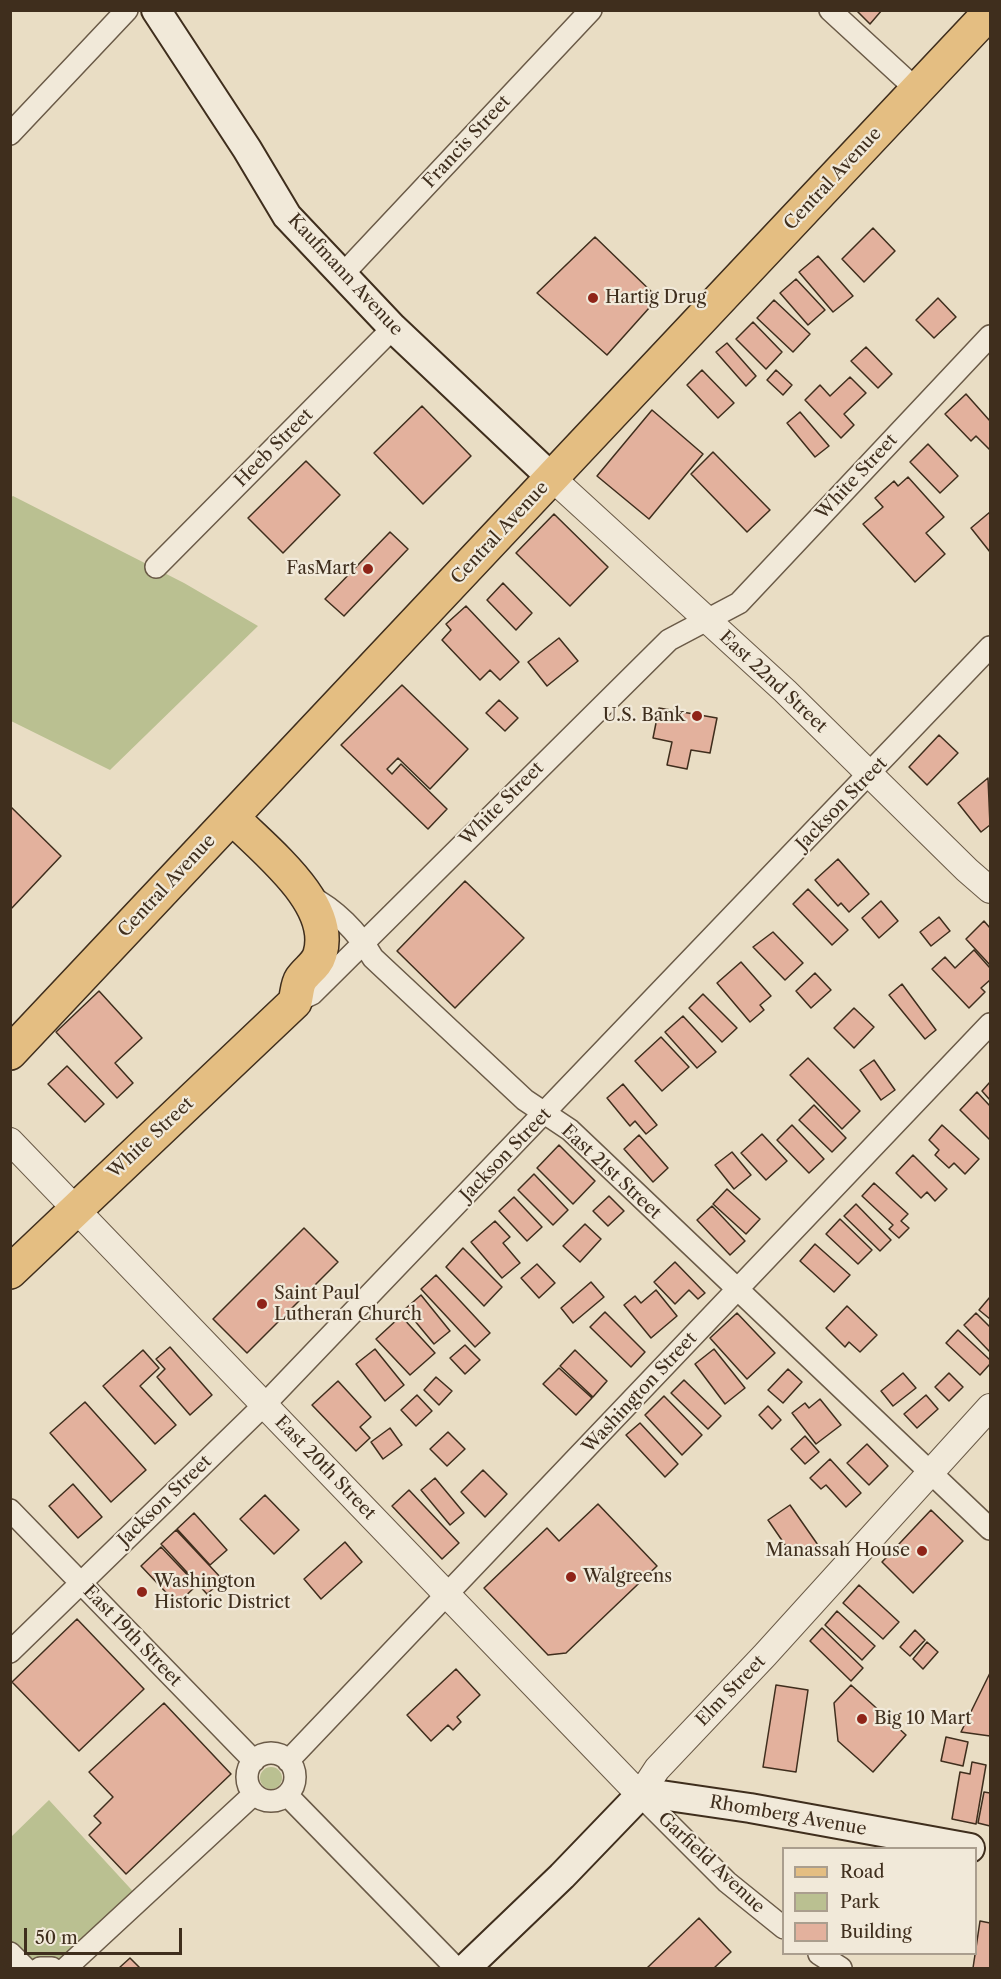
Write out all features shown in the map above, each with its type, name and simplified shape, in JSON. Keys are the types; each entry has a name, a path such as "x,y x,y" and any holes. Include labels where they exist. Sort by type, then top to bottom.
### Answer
{"main road":[{"name":"Kaufmann Avenue","path":"156,10 247,149 287,216 393,328 552,478"},
{"name":"Central Avenue","path":"10,1053 990,12"},
{"name":"East 21st Street","path":"232,817 309,896"},
{"path":"296,1002 300,981 320,955 322,938 320,918 309,896"},
{"name":"White Street","path":"10,1272 296,1002"},
{"name":"Rhomberg Avenue","path":"640,1795 661,1795 750,1808 964,1847"},
{"name":"Elm Street","path":"466,1968 562,1876 640,1795"}],"street":[{"path":"10,134 127,10"},
{"name":"Francis Street","path":"343,274 591,10"},
{"path":"830,10 917,90"},
{"name":"Heeb Street","path":"156,567 393,328"},
{"name":"White Street","path":"296,1002 312,994 669,640 739,603 990,336"},
{"name":"East 22nd Street","path":"552,478 785,691 990,890"},
{"name":"Jackson Street","path":"10,1652 264,1405 546,1114 990,647"},
{"name":"East 21st Street","path":"309,896 323,903 364,942 373,958 525,1100 570,1131 990,1529"},
{"name":"Washington Street","path":"288,1761 990,1024"},
{"name":"East 20th Street","path":"10,1141 640,1795"},
{"name":"Elm Street","path":"640,1795 657,1768 765,1655 990,1407"},
{"name":"East 19th Street","path":"10,1510 254,1761"},
{"path":"267,1754 274,1754 288,1761 294,1774 292,1789 287,1795 274,1801 259,1798 254,1794 247,1777 254,1761 267,1754"},
{"path":"66,1968 254,1794"},
{"path":"287,1795 456,1968"},
{"name":"Garfield Avenue","path":"640,1795 727,1882 782,1927"},
{"path":"10,1953 25,1968"},
{"path":"822,1955 841,1968"},
{"path":"40,1968 52,1968"}],"green space":[{"path":"13,496 184,583 258,626 110,770 11,721 10,498"},
{"path":"271,1767 279,1770 282,1778 279,1786 271,1789 263,1786 260,1778 263,1770"},
{"path":"49,1800 140,1899 52,1968 11,1953 11,1837"}],"building":[{"path":"856,10 882,10 870,24"},
{"path":"873,228 895,251 864,282 842,259"},
{"path":"595,237 658,298 607,355 537,293"},
{"path":"818,256 853,296 833,312 799,272"},
{"path":"796,279 825,310 808,325 780,293"},
{"path":"938,298 956,317 934,338 916,320"},
{"path":"774,300 810,334 793,352 757,318"},
{"path":"753,322 782,352 766,369 736,339"},
{"path":"727,343 756,376 746,386 716,352"},
{"path":"866,347 892,374 878,388 851,361"},
{"path":"702,370 734,403 718,418 687,385"},
{"path":"776,370 792,385 783,395 767,380"},
{"path":"850,377 866,393 844,414 854,425 841,438 805,400 820,385 830,396"},
{"path":"966,394 990,421 990,450 976,436 971,441 945,414"},
{"path":"422,406 471,456 423,504 374,453"},
{"path":"652,410 703,454 649,519 597,476"},
{"path":"800,412 829,446 815,457 787,423"},
{"path":"928,444 958,476 940,493 910,462"},
{"path":"713,452 770,510 747,532 691,474"},
{"path":"306,461 340,495 283,553 248,518"},
{"path":"908,477 944,517 926,533 945,554 915,582 863,524 883,507 875,498 894,481 898,486"},
{"path":"990,512 990,552 971,528"},
{"path":"554,514 608,567 570,606 516,553"},
{"path":"390,532 408,549 344,616 325,599"},
{"path":"503,583 532,613 516,630 487,600"},
{"path":"466,606 519,662 500,680 490,670 480,680 442,640 451,630 446,624"},
{"path":"559,638 578,661 547,686 528,662"},
{"path":"402,685 468,749 430,789 398,758 387,769 392,774 401,764 447,809 428,829 341,745"},
{"path":"499,700 518,718 505,731 486,713"},
{"path":"659,708 717,718 710,753 691,750 687,769 667,765 672,742 653,738"},
{"path":"939,735 958,753 927,785 909,767"},
{"path":"988,778 990,825 981,832 958,803"},
{"path":"10,808 61,856 10,910"},
{"path":"838,859 869,894 849,912 841,903 838,906 815,880"},
{"path":"465,881 524,938 455,1008 397,951"},
{"path":"808,889 848,930 832,945 793,904"},
{"path":"881,901 898,921 879,938 862,918"},
{"path":"939,917 950,931 931,946 920,932"},
{"path":"984,921 990,928 990,965 966,939"},
{"path":"773,932 803,963 785,980 753,947"},
{"path":"974,950 990,968 990,980 981,988 985,992 969,1008 932,969 945,957 955,968"},
{"path":"741,962 771,996 760,1005 764,1010 750,1022 717,983"},
{"path":"815,973 831,990 811,1008 796,991"},
{"path":"902,984 936,1030 925,1039 889,995"},
{"path":"99,991 142,1038 115,1063 133,1083 117,1098 56,1032"},
{"path":"703,994 737,1028 722,1042 689,1008"},
{"path":"854,1008 874,1027 854,1048 834,1028"},
{"path":"683,1016 716,1052 697,1068 665,1032"},
{"path":"661,1037 689,1067 662,1091 635,1061"},
{"path":"808,1058 860,1111 842,1129 790,1075"},
{"path":"874,1060 895,1090 881,1100 860,1070"},
{"path":"67,1066 104,1104 85,1122 48,1084"},
{"path":"990,1082 990,1100 982,1091"},
{"path":"623,1084 657,1125 646,1134 635,1121 630,1126 607,1098"},
{"path":"977,1092 990,1106 990,1140 960,1110"},
{"path":"814,1105 846,1138 832,1152 799,1120"},
{"path":"792,1125 824,1159 809,1173 777,1140"},
{"path":"942,1125 979,1159 965,1174 954,1163 949,1168 935,1155 939,1150 929,1140"},
{"path":"762,1134 787,1161 766,1180 741,1153"},
{"path":"639,1135 668,1168 653,1182 624,1149"},
{"path":"559,1145 595,1181 573,1204 537,1168"},
{"path":"732,1152 751,1175 734,1189 715,1165"},
{"path":"913,1155 947,1189 935,1201 927,1192 921,1198 896,1173"},
{"path":"534,1174 568,1210 553,1225 518,1190"},
{"path":"874,1183 908,1214 901,1221 909,1228 899,1238 889,1229 893,1225 862,1196"},
{"path":"727,1189 760,1219 746,1234 713,1204"},
{"path":"609,1196 624,1211 608,1226 593,1211"},
{"path":"514,1197 542,1227 527,1241 499,1211"},
{"path":"856,1204 891,1240 880,1251 844,1216"},
{"path":"712,1206 745,1241 730,1255 697,1220"},
{"path":"840,1219 872,1250 858,1264 826,1234"},
{"path":"495,1221 510,1237 503,1243 520,1263 502,1278 471,1242"},
{"path":"585,1224 601,1239 580,1262 563,1246"},
{"path":"304,1228 338,1262 247,1353 213,1319"},
{"path":"815,1244 850,1275 834,1292 800,1261"},
{"path":"463,1248 502,1287 484,1306 446,1267"},
{"path":"675,1262 705,1293 698,1299 689,1290 675,1304 654,1282"},
{"path":"537,1264 555,1283 539,1298 521,1278"},
{"path":"436,1275 490,1333 475,1347 421,1289"},
{"path":"591,1282 604,1297 573,1323 561,1308"},
{"path":"656,1290 677,1316 651,1338 624,1305 635,1296 641,1303"},
{"path":"421,1295 450,1331 434,1344 405,1309"},
{"path":"990,1297 990,1319 979,1310"},
{"path":"847,1306 877,1335 860,1352 849,1342 845,1347 826,1328"},
{"path":"605,1312 645,1352 631,1367 590,1327"},
{"path":"737,1313 775,1353 747,1379 710,1338"},
{"path":"976,1313 990,1327 990,1352 964,1325"},
{"path":"401,1316 435,1353 410,1375 376,1339"},
{"path":"958,1330 990,1360 990,1364 980,1375 946,1343"},
{"path":"465,1345 480,1360 465,1374 450,1358"},
{"path":"170,1347 212,1395 190,1415 157,1377 165,1369 156,1359"},
{"path":"375,1349 404,1385 385,1401 356,1364"},
{"path":"714,1349 745,1388 725,1404 695,1364"},
{"path":"143,1350 159,1368 140,1386 176,1425 155,1444 103,1386"},
{"path":"575,1350 607,1381 593,1397 560,1366"},
{"path":"559,1368 592,1398 576,1415 543,1384"},
{"path":"788,1369 802,1382 783,1403 768,1390"},
{"path":"903,1373 916,1388 893,1406 881,1391"},
{"path":"949,1373 963,1387 949,1401 935,1387"},
{"path":"436,1377 452,1391 439,1405 424,1390"},
{"path":"684,1380 721,1416 708,1429 671,1393"},
{"path":"338,1381 371,1417 360,1427 370,1438 356,1451 312,1405"},
{"path":"417,1395 432,1411 416,1426 401,1410"},
{"path":"926,1395 938,1409 917,1428 904,1414"},
{"path":"664,1396 702,1435 682,1455 645,1415"},
{"path":"820,1399 841,1425 816,1444 792,1413 805,1403 809,1408"},
{"path":"85,1402 146,1470 111,1502 50,1433"},
{"path":"768,1406 781,1420 772,1429 759,1415"},
{"path":"640,1423 678,1464 665,1477 626,1435"},
{"path":"390,1428 402,1445 383,1459 371,1442"},
{"path":"448,1432 465,1449 447,1466 430,1449"},
{"path":"805,1436 819,1452 805,1464 791,1449"},
{"path":"867,1444 888,1466 869,1485 847,1463"},
{"path":"830,1459 861,1493 846,1507 826,1485 821,1489 810,1478"},
{"path":"483,1470 507,1494 485,1517 461,1492"},
{"path":"435,1478 464,1513 450,1525 421,1490"},
{"path":"73,1484 102,1517 78,1538 49,1506"},
{"path":"409,1490 459,1543 442,1559 392,1506"},
{"path":"265,1495 299,1530 274,1554 240,1519"},
{"name":"Walgreens","path":"598,1504 657,1566 566,1653 548,1655 484,1588 547,1528 559,1541"},
{"path":"790,1505 818,1545 803,1555 797,1547 790,1552 768,1520"},
{"name":"Manassah House","path":"931,1510 963,1541 913,1593 882,1562"},
{"path":"194,1513 227,1550 210,1565 177,1529"},
{"path":"176,1530 223,1580 207,1594 161,1544"},
{"path":"345,1542 362,1562 321,1599 304,1579"},
{"path":"161,1547 197,1585 177,1604 141,1566"},
{"path":"859,1585 899,1622 883,1639 843,1603"},
{"path":"837,1611 875,1646 862,1660 825,1625"},
{"path":"77,1619 144,1689 79,1751 12,1682"},
{"path":"822,1628 863,1668 851,1681 810,1641"},
{"path":"915,1630 925,1640 910,1656 900,1647"},
{"path":"927,1642 938,1652 923,1669 913,1659"},
{"path":"456,1669 480,1695 457,1717 461,1722 453,1730 448,1725 431,1741 407,1715"},
{"path":"990,1673 990,1736 961,1732"},
{"path":"776,1685 808,1690 796,1772 763,1767"},
{"name":"Big 10 Mart","path":"851,1685 906,1735 873,1772 838,1741 834,1703"},
{"path":"164,1703 231,1774 126,1874 89,1835 101,1823 94,1816 113,1797 89,1772"},
{"path":"946,1737 968,1742 963,1766 941,1761"},
{"path":"972,1762 986,1765 976,1824 952,1819 960,1772 970,1774"},
{"path":"984,1792 990,1793 990,1826 978,1823"},
{"path":"699,1918 731,1952 714,1968 647,1968"},
{"path":"980,1921 990,1923 990,1968 973,1968 975,1955 977,1955"},
{"path":"130,1958 140,1968 119,1968"}],"place":[{"name":"Hartig Drug","path":"593,298"},
{"name":"FasMart","path":"368,569"},
{"name":"U.S. Bank","path":"697,716"},
{"name":"Saint Paul Lutheran Church","path":"262,1304"},
{"name":"Manassah House","path":"922,1551"},
{"name":"Walgreens","path":"571,1577"},
{"name":"Washington Historic District","path":"142,1592"},
{"name":"Big 10 Mart","path":"862,1719"}]}
